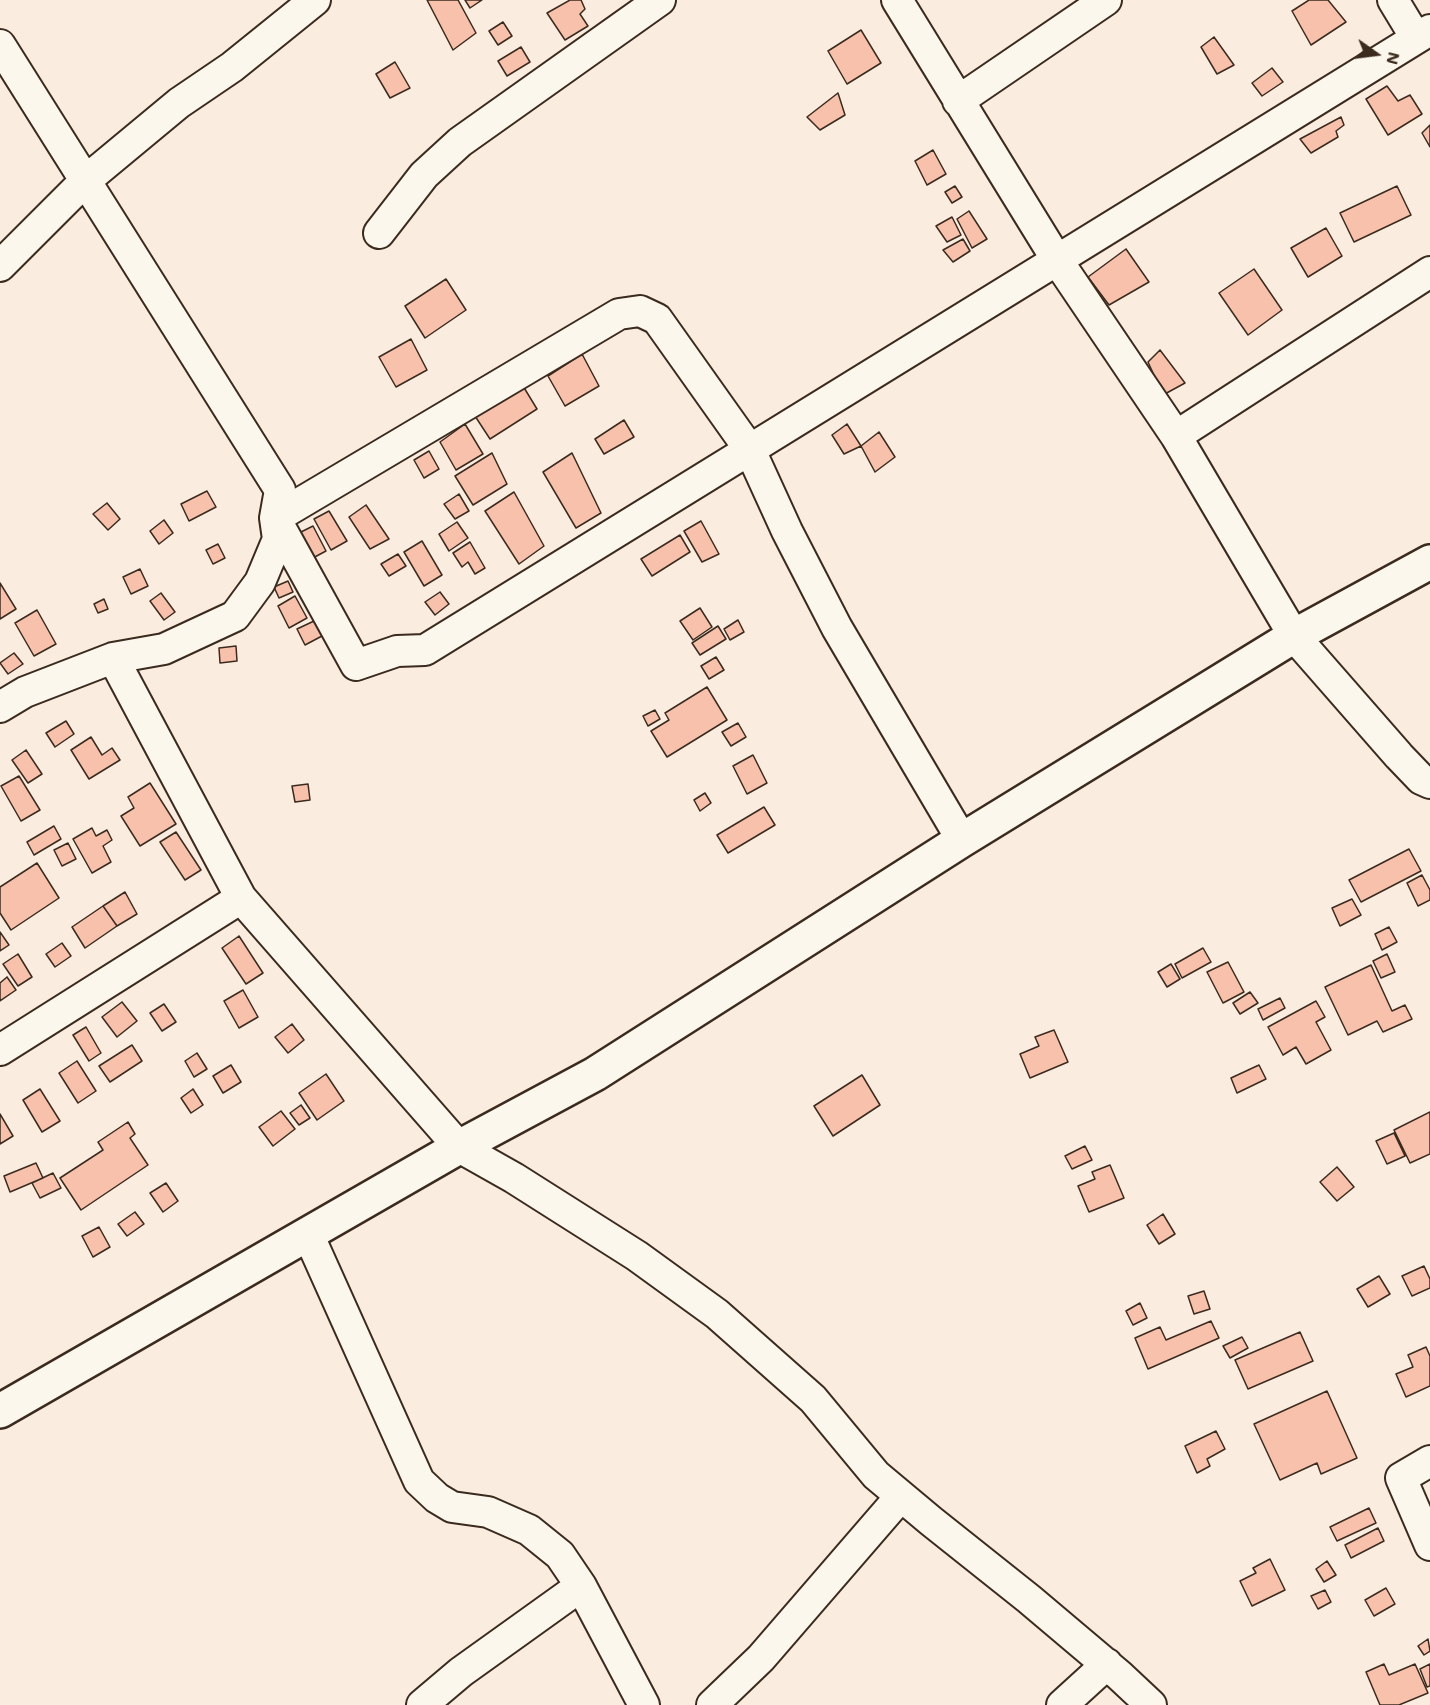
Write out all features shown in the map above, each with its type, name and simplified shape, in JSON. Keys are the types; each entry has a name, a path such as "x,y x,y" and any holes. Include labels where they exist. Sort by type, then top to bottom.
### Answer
{"street":[{"path":"0,266 85,181 179,103 232,67 315,0"},
{"path":"379,233 424,175 460,142 660,0"},
{"path":"897,0 1058,260 1176,436 1294,636 1399,756 1421,779 1430,783"},
{"path":"958,101 1106,0"},
{"path":"275,518 356,665 397,651 424,650 1423,34 1393,0"},
{"path":"0,45 280,490 275,518 278,539 260,582 235,616 164,649 113,658 26,692 0,707"},
{"path":"1176,436 1430,272"},
{"path":"275,518 619,314 640,311 657,319 750,450 787,531 837,628 962,840"},
{"path":"0,1412 459,1147 595,1074 962,840 1294,636 1430,562"},
{"path":"113,658 242,898 459,1147 637,1256 717,1314 813,1399 876,1474 1107,1664 1151,1705"},
{"path":"0,1050 242,898"},
{"path":"308,1234 419,1481 436,1498 452,1507 488,1512 529,1530 560,1556 581,1586 644,1705"},
{"path":"1430,1461 1401,1478 1430,1545"},
{"path":"712,1705 761,1658 901,1496"},
{"path":"422,1705 461,1672 581,1586"},
{"path":"1062,1705 1107,1664"}],"building":[{"path":"427,0 458,0 476,33 453,50"},
{"path":"465,0 482,0 470,8"},
{"path":"570,0 581,0 585,9 580,14 588,26 565,40 547,13"},
{"path":"1309,0 1328,0 1346,22 1311,45 1292,11"},
{"path":"503,22 512,36 498,45 489,31"},
{"path":"861,30 881,63 847,84 828,51"},
{"path":"1214,37 1234,65 1217,74 1201,47"},
{"path":"521,47 530,62 507,76 498,61"},
{"path":"395,62 410,88 390,98 376,74"},
{"path":"1272,68 1283,82 1262,96 1252,83"},
{"path":"1387,86 1398,101 1410,95 1422,114 1388,135 1366,99"},
{"path":"838,93 845,115 820,130 807,117"},
{"path":"1341,117 1344,125 1336,131 1338,137 1311,153 1300,139"},
{"path":"1430,125 1430,147 1422,133"},
{"path":"933,150 946,174 927,185 915,161"},
{"path":"955,186 962,197 952,203 945,192"},
{"path":"1397,186 1411,215 1354,242 1340,213"},
{"path":"969,211 987,239 972,248 957,219"},
{"path":"952,217 961,235 947,242 936,226"},
{"path":"1326,228 1342,256 1308,277 1291,248"},
{"path":"963,239 970,251 953,262 943,250"},
{"path":"1126,249 1149,282 1109,305 1088,277"},
{"path":"1254,269 1282,310 1248,335 1219,293"},
{"path":"446,279 466,310 425,338 405,306"},
{"path":"411,339 427,370 396,387 379,357"},
{"path":"1160,350 1185,383 1163,395 1148,362"},
{"path":"582,354 599,386 565,406 548,376"},
{"path":"523,386 537,409 490,439 475,416"},
{"path":"624,420 634,437 604,454 595,439"},
{"path":"465,424 483,454 456,470 440,442"},
{"path":"847,424 861,446 844,454 832,435"},
{"path":"879,432 895,457 875,472 861,446"},
{"path":"429,451 439,469 424,478 414,460"},
{"path":"492,453 507,484 473,505 455,476"},
{"path":"572,453 601,513 576,528 543,472"},
{"path":"207,491 216,507 189,521 181,504"},
{"path":"514,492 544,546 519,564 485,511"},
{"path":"459,494 469,511 455,519 444,504"},
{"path":"107,503 120,519 108,530 93,514"},
{"path":"366,505 389,539 370,549 349,517"},
{"path":"329,511 347,541 331,550 314,519"},
{"path":"164,520 173,533 159,544 150,531"},
{"path":"701,521 719,554 702,562 684,531"},
{"path":"457,522 468,538 449,551 439,534"},
{"path":"313,526 326,551 311,559 297,534"},
{"path":"680,535 690,552 652,576 641,559"},
{"path":"422,541 442,575 424,586 404,552"},
{"path":"470,542 485,568 475,574 468,562 462,567 453,553"},
{"path":"218,544 225,558 213,564 206,550"},
{"path":"398,554 406,566 389,576 381,564"},
{"path":"140,569 148,586 131,594 123,577"},
{"path":"288,581 293,592 279,598 274,587"},
{"path":"0,583 16,609 0,619"},
{"path":"440,592 449,604 435,615 425,602"},
{"path":"161,593 175,612 164,620 150,601"},
{"path":"295,596 307,618 289,628 278,606"},
{"path":"104,599 108,609 98,613 94,604"},
{"path":"700,608 712,627 693,640 680,621"},
{"path":"37,610 56,644 34,656 15,623"},
{"path":"738,620 744,632 730,640 724,629"},
{"path":"314,621 322,636 305,645 297,629"},
{"path":"718,626 726,639 700,655 692,643"},
{"path":"236,646 237,661 220,663 219,648"},
{"path":"14,653 23,664 8,674 0,663"},
{"path":"716,657 724,670 709,679 701,666"},
{"path":"707,687 727,720 667,757 651,731 669,720 665,713"},
{"path":"655,710 660,719 648,726 643,716"},
{"path":"66,721 74,734 55,747 46,733"},
{"path":"738,723 746,737 731,746 722,732"},
{"path":"91,737 102,755 112,748 120,760 89,779 71,750"},
{"path":"26,750 42,774 28,783 12,760"},
{"path":"753,755 767,783 747,794 733,766"},
{"path":"19,776 40,810 21,821 1,786"},
{"path":"150,783 176,824 140,846 121,816 134,808 128,797"},
{"path":"308,784 310,800 295,802 292,786"},
{"path":"705,793 711,803 700,811 694,800"},
{"path":"764,807 775,825 728,853 717,835"},
{"path":"54,826 61,839 34,855 27,842"},
{"path":"92,828 96,836 107,830 112,840 103,846 111,862 92,873 73,839"},
{"path":"176,832 201,870 185,880 160,842"},
{"path":"68,843 76,859 62,866 54,850"},
{"path":"1409,849 1421,871 1361,902 1349,880"},
{"path":"37,863 59,898 11,930 0,913 0,887"},
{"path":"1422,875 1430,890 1430,900 1418,906 1407,883"},
{"path":"125,892 137,914 117,926 103,906"},
{"path":"1352,899 1361,915 1340,926 1332,908"},
{"path":"103,906 117,926 85,948 72,927"},
{"path":"1389,927 1397,942 1382,950 1375,934"},
{"path":"0,932 9,945 0,951"},
{"path":"239,936 263,973 246,984 222,948"},
{"path":"62,943 71,956 55,967 46,954"},
{"path":"1203,948 1211,962 1182,978 1175,964"},
{"path":"18,954 32,977 18,986 3,964"},
{"path":"1387,954 1395,972 1381,978 1373,961"},
{"path":"1228,962 1244,992 1223,1003 1207,972"},
{"path":"1171,964 1180,979 1167,987 1158,972"},
{"path":"1371,965 1392,1011 1405,1005 1412,1019 1383,1032 1377,1021 1348,1035 1325,987"},
{"path":"7,977 16,990 0,1001 0,983"},
{"path":"243,990 258,1017 239,1028 224,1001"},
{"path":"1250,992 1258,1003 1240,1014 1233,1003"},
{"path":"1280,998 1285,1008 1263,1020 1258,1009"},
{"path":"1316,1001 1325,1017 1316,1022 1331,1050 1306,1064 1296,1047 1283,1055 1268,1027"},
{"path":"122,1002 137,1021 117,1037 102,1017"},
{"path":"164,1004 176,1022 162,1031 150,1013"},
{"path":"292,1024 304,1040 288,1053 275,1037"},
{"path":"86,1027 101,1053 89,1061 73,1035"},
{"path":"1054,1030 1068,1062 1030,1078 1020,1054 1039,1046 1035,1037"},
{"path":"132,1045 142,1061 110,1082 99,1066"},
{"path":"197,1053 207,1069 194,1077 185,1061"},
{"path":"77,1061 96,1091 78,1103 59,1073"},
{"path":"231,1065 241,1082 223,1093 213,1076"},
{"path":"1259,1065 1266,1079 1237,1093 1231,1078"},
{"path":"326,1074 344,1101 317,1120 299,1093"},
{"path":"862,1075 880,1105 833,1136 814,1106"},
{"path":"40,1089 60,1121 42,1132 23,1100"},
{"path":"193,1089 203,1105 191,1113 181,1098"},
{"path":"301,1105 310,1118 299,1125 290,1113"},
{"path":"281,1111 295,1129 273,1146 259,1127"},
{"path":"1430,1112 1430,1154 1410,1163 1394,1130"},
{"path":"0,1114 13,1136 0,1144"},
{"path":"128,1122 135,1134 130,1138 148,1165 81,1210 60,1178 103,1150 98,1142"},
{"path":"1394,1133 1405,1156 1387,1164 1376,1141"},
{"path":"1085,1146 1092,1160 1072,1169 1065,1156"},
{"path":"36,1163 43,1178 10,1192 4,1176"},
{"path":"1110,1165 1124,1198 1089,1212 1078,1186 1095,1179 1092,1172"},
{"path":"1337,1167 1354,1187 1337,1201 1320,1182"},
{"path":"53,1173 61,1188 40,1198 32,1183"},
{"path":"166,1183 178,1201 163,1212 150,1193"},
{"path":"135,1212 144,1224 127,1236 118,1224"},
{"path":"1163,1214 1175,1234 1159,1244 1147,1225"},
{"path":"99,1227 110,1247 93,1257 82,1236"},
{"path":"1424,1266 1430,1279 1430,1288 1412,1296 1402,1276"},
{"path":"1379,1276 1390,1294 1368,1307 1357,1289"},
{"path":"1204,1291 1210,1309 1194,1314 1188,1296"},
{"path":"1140,1303 1147,1318 1133,1325 1126,1311"},
{"path":"1211,1321 1219,1338 1148,1369 1135,1338 1160,1327 1166,1340"},
{"path":"1300,1332 1313,1361 1248,1389 1235,1360"},
{"path":"1242,1337 1248,1348 1230,1358 1223,1346"},
{"path":"1426,1347 1430,1356 1430,1386 1406,1397 1396,1374 1413,1367 1408,1355"},
{"path":"1327,1391 1357,1458 1321,1474 1317,1463 1280,1480 1254,1424"},
{"path":"1216,1431 1225,1449 1207,1459 1210,1466 1197,1473 1185,1446"},
{"path":"1369,1508 1376,1523 1337,1541 1330,1527"},
{"path":"1378,1528 1384,1541 1351,1558 1345,1545"},
{"path":"1270,1559 1285,1590 1252,1606 1240,1581 1256,1573 1253,1568"},
{"path":"1327,1561 1336,1575 1324,1582 1316,1569"},
{"path":"1386,1588 1395,1604 1374,1616 1365,1600"},
{"path":"1325,1590 1331,1602 1318,1609 1311,1596"},
{"path":"1428,1639 1430,1651 1424,1655 1418,1646"},
{"path":"1384,1664 1389,1675 1415,1664 1428,1693 1399,1705 1380,1705 1366,1672"},
{"path":"1430,1664 1430,1686 1427,1687 1420,1669"}]}
